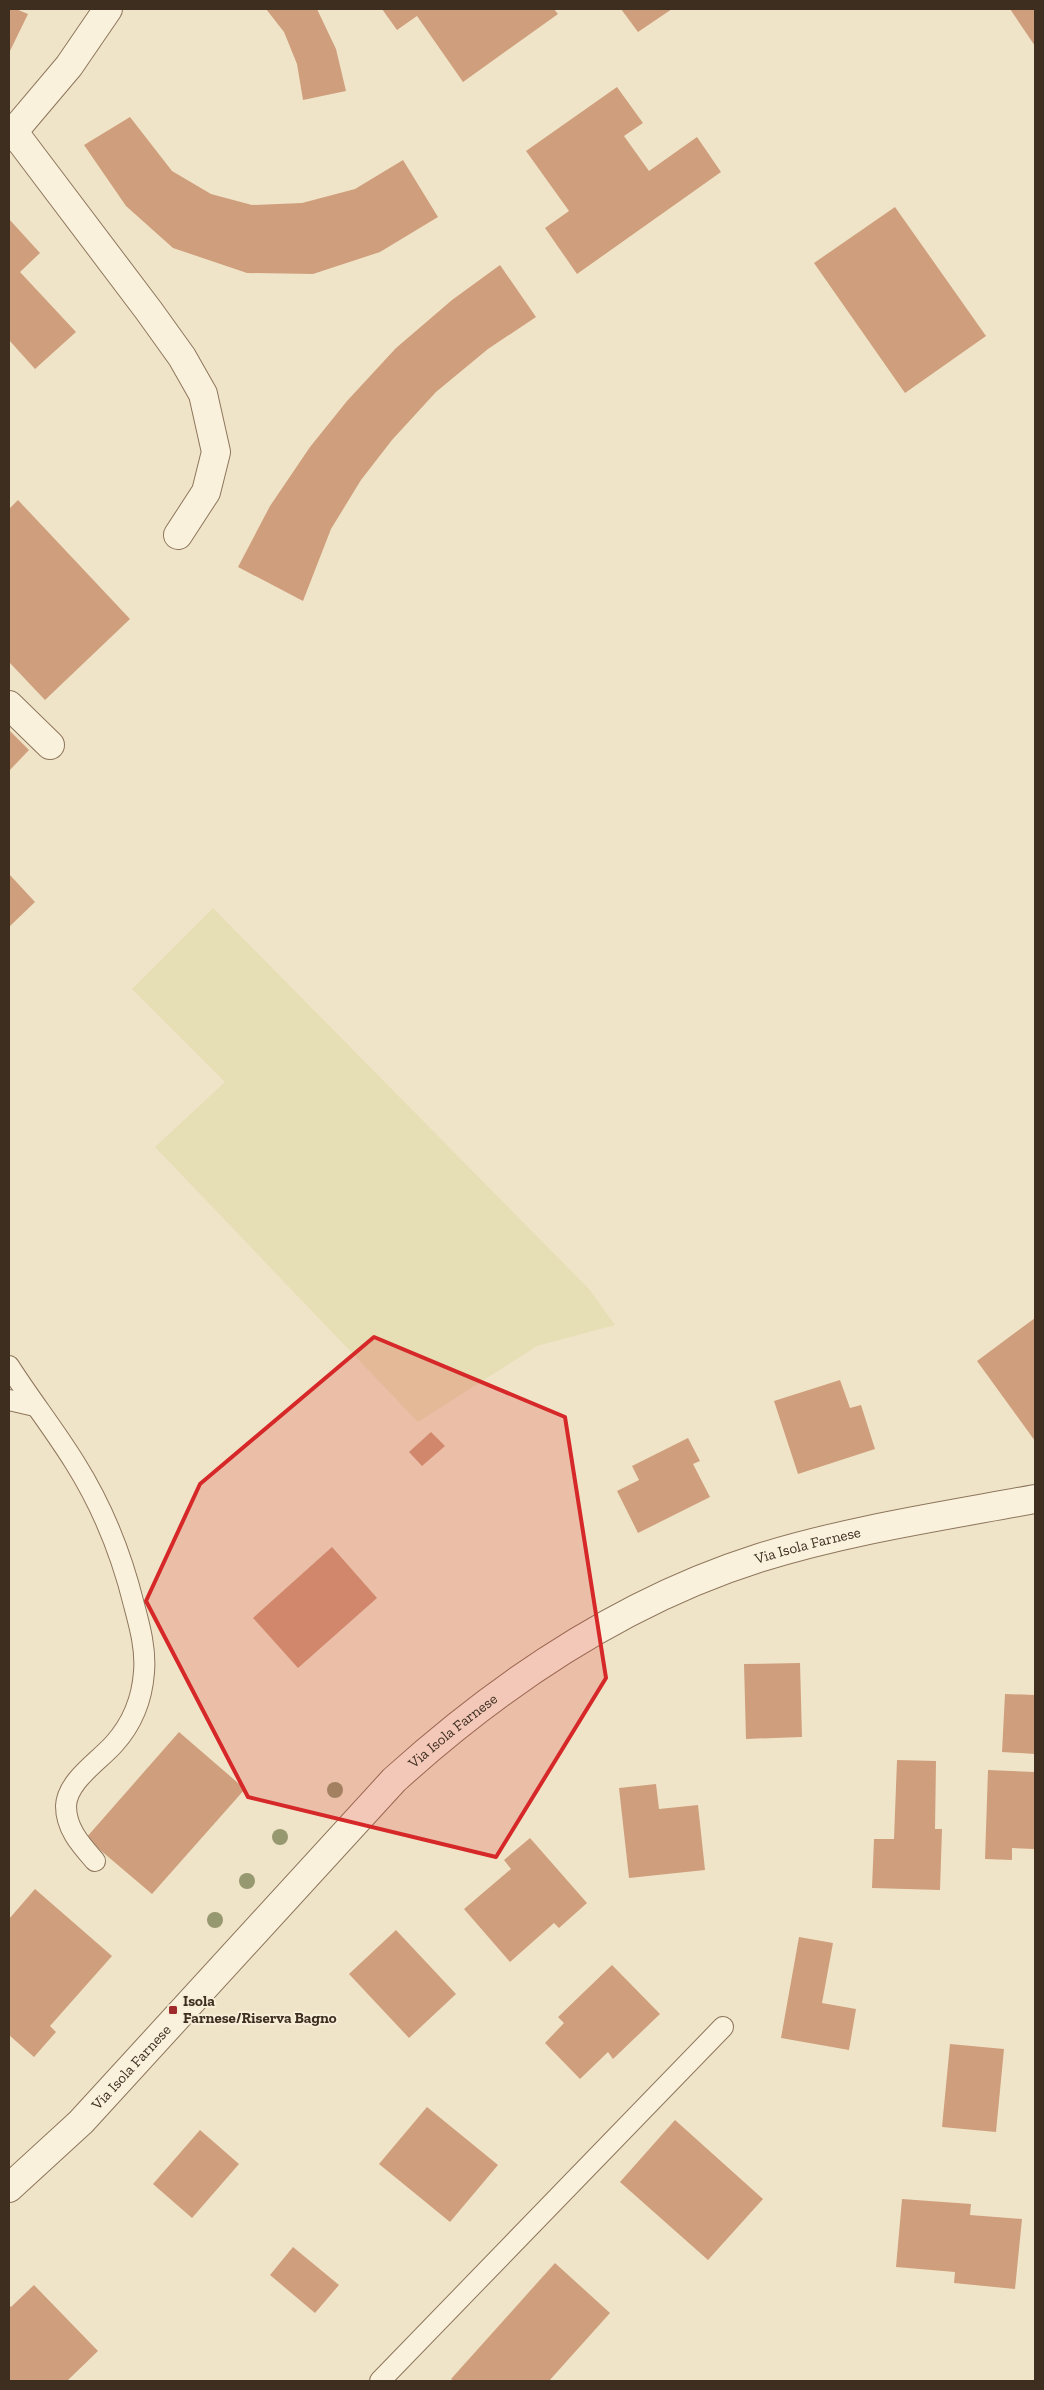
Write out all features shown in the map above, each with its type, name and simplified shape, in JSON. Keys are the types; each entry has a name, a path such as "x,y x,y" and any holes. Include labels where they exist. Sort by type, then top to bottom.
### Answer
{"street":[{"path":"108,9 69,66 10,133 150,311 182,357 203,394 216,452 206,492 178,535"},
{"path":"9,705 50,745"},
{"name":"Via Isola Farnese","path":"9,2188 81,2122 394,1780 464,1721 531,1673 600,1629 665,1595 750,1561 888,1526 1035,1499"}],"lane":[{"path":"9,1366 35,1406 67,1449 95,1499 129,1585 143,1648 144,1672 136,1710 115,1744 74,1786 66,1804 71,1830 95,1862"},
{"path":"9,1400 35,1406"},
{"path":"380,2381 723,2027"}],"highlighted area":[{"path":"374,1337 565,1417 606,1678 496,1857 248,1797 146,1601 200,1484"}],"shaded area":[{"path":"213,908 589,1289 615,1325 537,1346 418,1422 155,1147 225,1082 132,989"}],"building":[{"path":"9,9 16,9 28,14 9,53"},
{"path":"266,9 317,9 336,49 346,91 303,100 297,64 284,32"},
{"path":"382,9 554,9 558,14 463,82 417,16 397,30"},
{"path":"621,9 672,9 638,32"},
{"path":"1010,9 1035,9 1035,46"},
{"path":"617,87 643,123 624,136 649,171 697,137 721,172 577,274 545,228 569,211 526,151"},
{"path":"130,117 172,171 211,194 252,205 302,203 355,189 403,160 438,217 380,252 313,274 247,273 173,248 126,206 84,145"},
{"path":"895,207 986,336 905,393 814,263"},
{"path":"9,219 40,253 20,272 76,332 35,369 9,340"},
{"path":"500,265 536,317 488,349 436,392 392,440 361,480 331,529 303,601 238,567 270,506 310,447 347,401 396,348 452,300"},
{"path":"18,500 130,619 45,700 9,662 9,509"},
{"path":"9,730 29,750 9,771"},
{"path":"9,874 35,902 9,927"},
{"path":"1035,1318 1035,1441 977,1361"},
{"path":"840,1380 850,1408 861,1405 875,1449 798,1474 774,1401"},
{"path":"431,1432 445,1446 422,1466 409,1452"},
{"path":"688,1438 700,1461 693,1464 710,1497 638,1533 617,1491 639,1480 632,1466"},
{"path":"332,1547 377,1598 298,1668 253,1618"},
{"path":"800,1663 802,1737 746,1739 744,1664"},
{"path":"1005,1694 1035,1695 1035,1754 1002,1752"},
{"path":"179,1732 245,1789 152,1894 86,1838"},
{"path":"897,1760 936,1761 935,1829 942,1829 940,1890 872,1888 874,1839 894,1839"},
{"path":"988,1770 1035,1772 1035,1849 1012,1848 1012,1860 985,1859"},
{"path":"656,1784 659,1809 698,1805 705,1870 629,1878 619,1788"},
{"path":"530,1838 587,1903 559,1928 554,1923 510,1962 464,1909 511,1869 504,1860"},
{"path":"35,1889 112,1956 50,2026 56,2032 34,2057 9,2035 9,1919"},
{"path":"396,1930 456,1994 409,2038 349,1974"},
{"path":"799,1937 833,1943 822,2003 856,2009 849,2050 781,2038"},
{"path":"612,1965 660,2014 613,2059 608,2052 580,2079 545,2043 564,2023 558,2017"},
{"path":"950,2044 1004,2049 996,2132 942,2127"},
{"path":"427,2107 498,2165 450,2222 379,2164"},
{"path":"675,2120 763,2199 708,2260 620,2182"},
{"path":"200,2130 239,2164 192,2218 153,2184"},
{"path":"902,2199 971,2204 970,2215 1022,2219 1015,2289 954,2283 955,2272 896,2267"},
{"path":"293,2247 339,2285 315,2313 270,2275"},
{"path":"555,2263 610,2313 549,2381 454,2381 451,2379"},
{"path":"34,2285 98,2351 67,2381 9,2381 9,2305 11,2307"}],"place":[{"name":"Isola Farnese/Riserva Bagno","path":"173,2010"}]}
